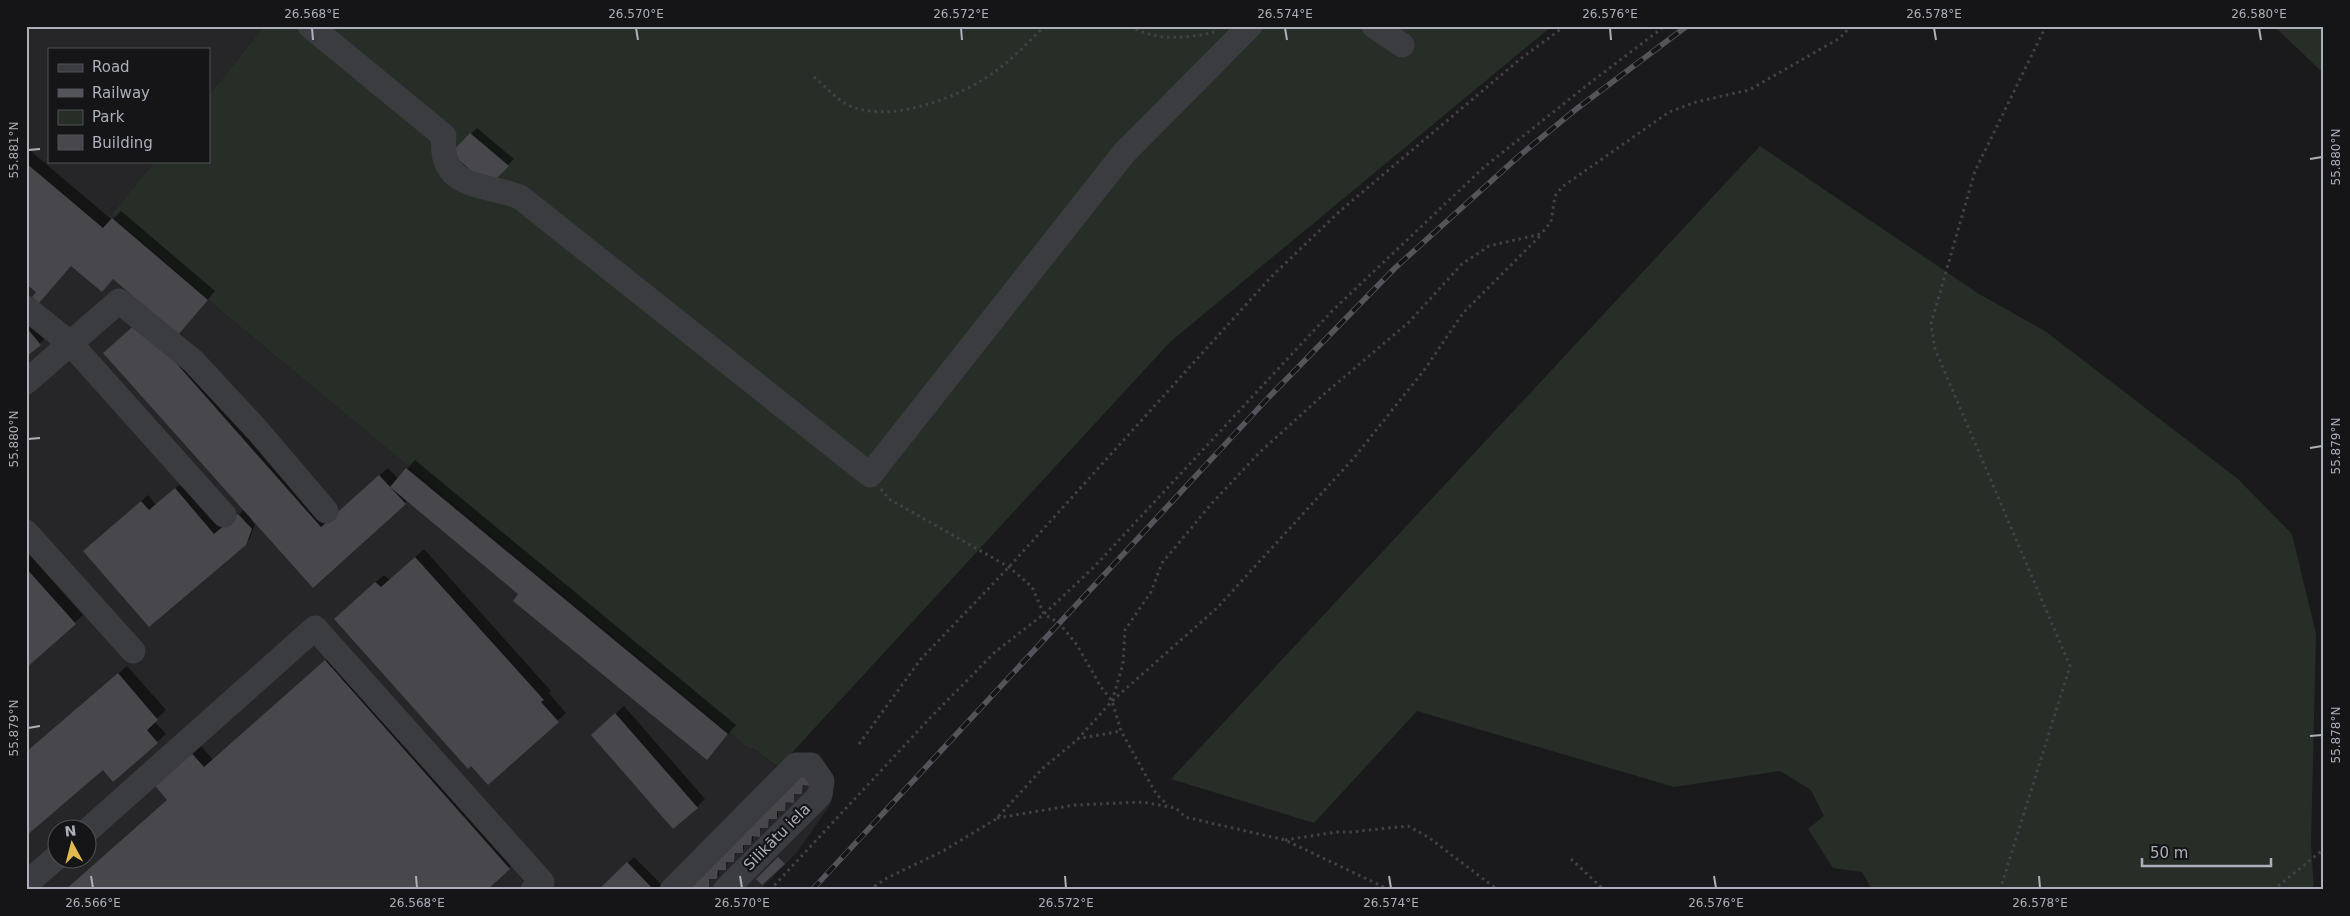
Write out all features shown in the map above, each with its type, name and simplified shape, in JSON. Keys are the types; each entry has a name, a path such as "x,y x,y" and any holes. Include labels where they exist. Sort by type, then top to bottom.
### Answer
{"lane":[{"path":"310,26 444,136 442,150 446,163 455,175 465,182 520,197 870,475 1124,153 1250,26"},
{"path":"1374,26 1402,45"},
{"path":"26,382 119,301 193,361 258,431 326,511"},
{"path":"26,308 71,344 224,515"},
{"path":"26,532 132,651"},
{"path":"98,821 315,628 542,882 533,890"},
{"name":"Silikātu iela","path":"672,890 796,765 811,765 822,781 820,795 725,890"},
{"path":"26,884 48,865"}],"path":[{"path":"814,77 846,104 874,112 912,109 951,96 996,71 1045,26"},
{"path":"1130,26 1142,34 1172,38 1202,35 1218,31"},
{"path":"859,744 921,659 1009,567 1271,277 1340,211 1519,60 1565,26"},
{"path":"770,890 930,718 988,659 1044,614 1093,568 1347,298 1483,168 1590,82 1665,26"},
{"path":"869,890 887,878 943,851 996,818 1042,768 1077,740 1112,701 1217,608 1353,459 1425,369 1462,314 1551,222 1555,196 1562,187 1615,148 1669,112 1696,102 1749,90 1840,38 1851,26"},
{"path":"2000,890 2070,666 1934,349 1931,324 1975,171 2046,26"},
{"path":"1112,701 1122,664 1125,630 1151,592 1162,562 1212,502 1274,439 1409,322 1462,264 1489,246 1541,234"},
{"path":"870,475 889,499 1009,567 1032,587 1044,614 1059,623 1077,644 1101,687 1112,701 1121,731 1157,795 1168,805"},
{"path":"1077,740 1121,731"},
{"path":"996,818 1075,805 1142,802 1168,805 1176,808 1184,817 1285,840 1390,890"},
{"path":"1285,840 1337,832 1408,826 1428,837 1498,890"},
{"path":"2273,890 2324,849"},
{"path":"1572,859 1604,890"}],"shaded area":[{"path":"26,26 264,26 210,94 210,48 48,48 48,162 154,162 111,215 231,319 748,748 753,748 779,769 833,782 830,805 798,851 760,890 26,890"}],"green space":[{"path":"264,26 1552,26 1170,342 788,757 780,769 753,748 748,748 231,319 111,215 154,162 210,162 210,94"},
{"path":"2274,26 2324,26 2324,74"},
{"path":"1760,146 1979,294 2045,331 2238,479 2292,534 2316,634 2311,844 2314,890 1872,890 1862,872 1833,868 1808,829 1824,816 1811,790 1780,771 1674,787 1417,711 1314,823 1171,779"}],"building":[{"path":"470,133 509,166 489,186 451,153"},
{"path":"26,163 103,228 112,218 208,300 178,335 113,279 102,292 71,266 39,303 32,297 36,292 26,284"},
{"path":"139,321 321,527 379,475 406,504 313,588 103,353"},
{"path":"26,327 41,345 26,357"},
{"path":"406,468 728,734 707,760 513,601 518,594 390,487"},
{"path":"175,488 214,534 238,514 252,529 246,545 149,627 83,551 141,501 149,510"},
{"path":"415,557 544,700 541,702 559,722 488,785 471,766 468,769 334,619 375,582 381,587"},
{"path":"26,568 76,624 26,668"},
{"path":"325,660 510,869 487,890 65,890 90,868 98,868 98,861 167,800 151,781 188,749 204,767"},
{"path":"118,673 158,720 147,730 158,743 113,782 103,770 26,836 26,752"},
{"path":"615,713 698,808 673,829 591,735"},
{"path":"793,776 811,776 811,786 803,785 802,794 794,794 794,803 786,802 785,811 777,811 777,819 769,819 768,828 760,828 760,837 752,836 751,845 743,845 743,853 735,853 734,862 726,862 726,870 718,870 717,879 709,879 709,887 701,887 701,890 683,890"},
{"path":"778,857 785,864 762,885 756,879"},
{"path":"627,862 654,890 598,890"}],"railway":[{"path":"812,890 1268,398 1395,268 1519,156 1575,110 1687,26"}]}
